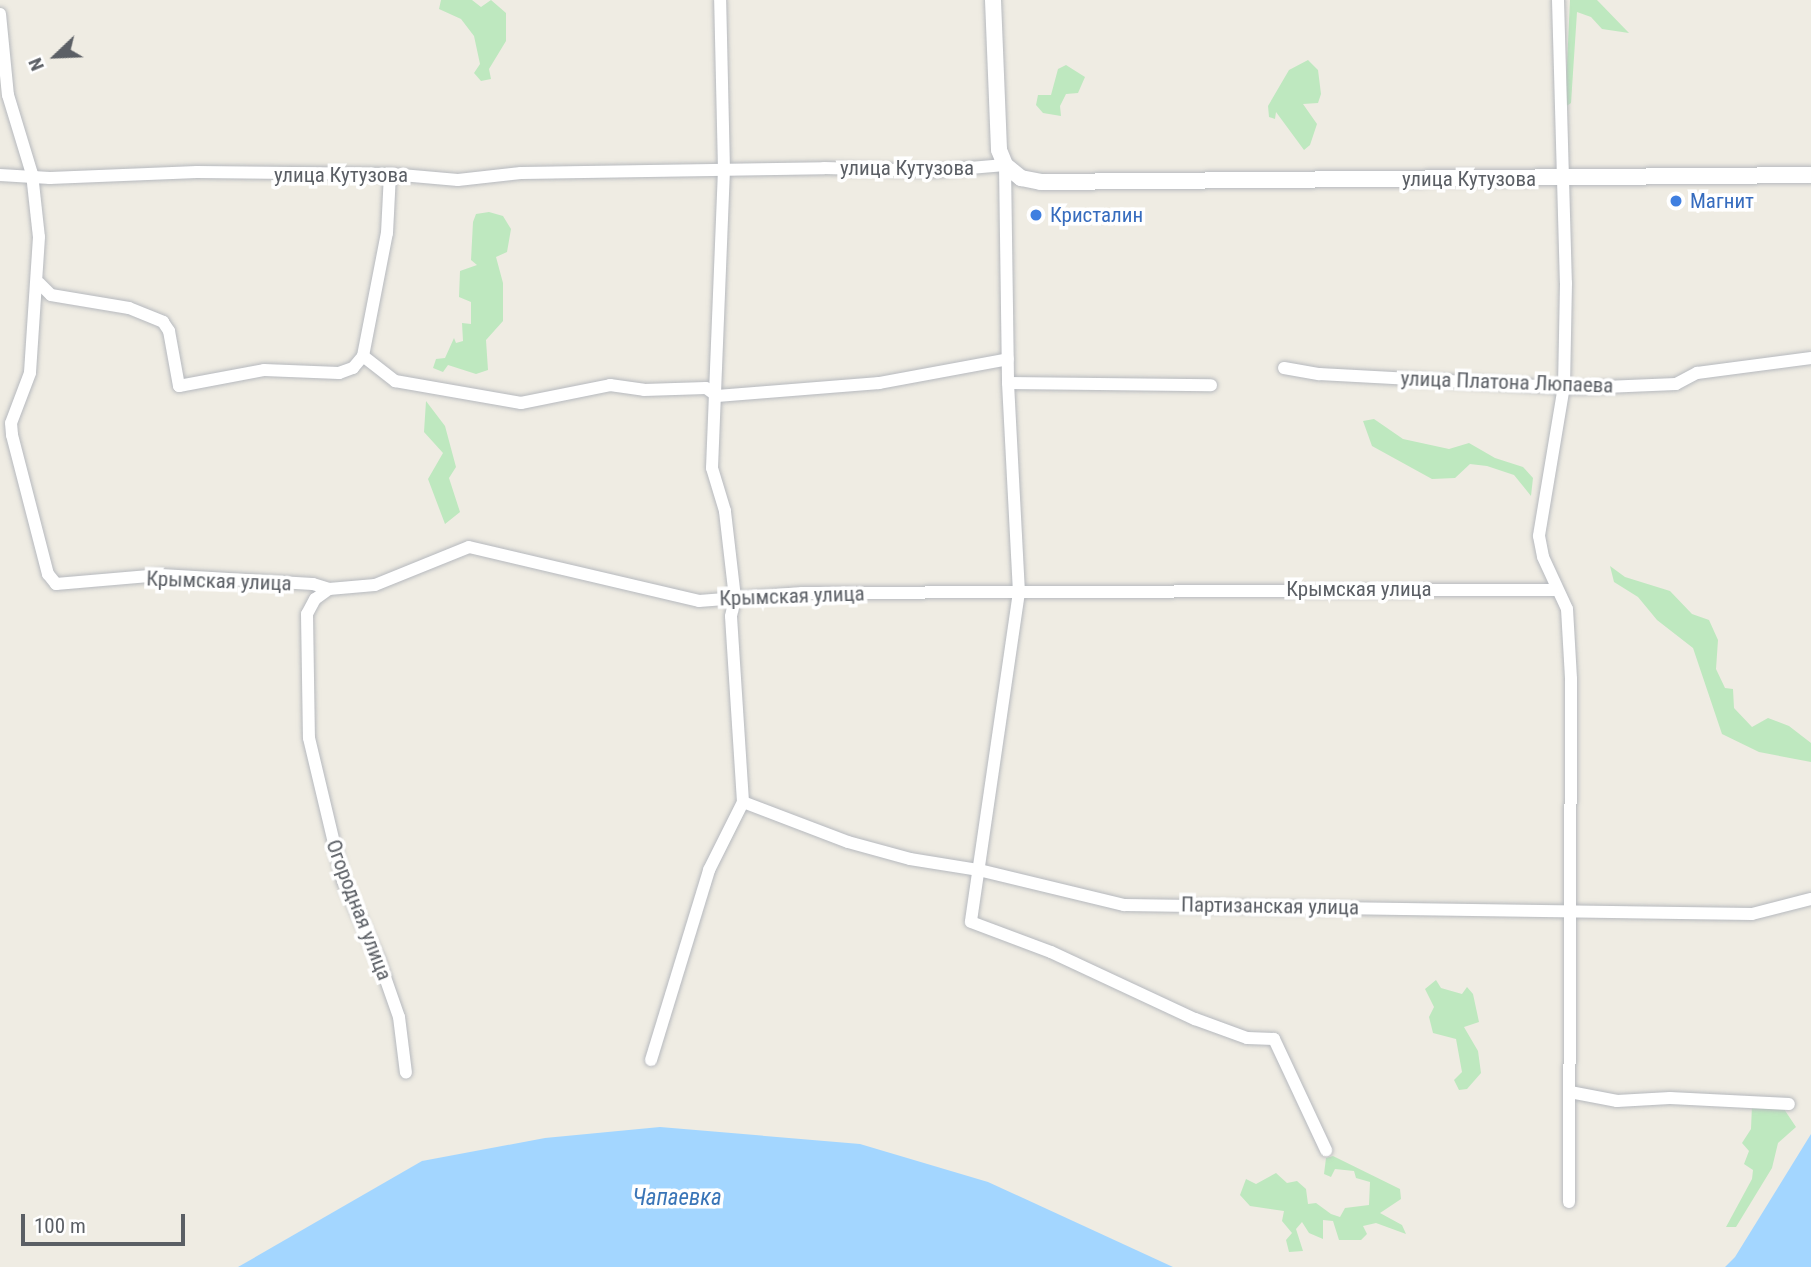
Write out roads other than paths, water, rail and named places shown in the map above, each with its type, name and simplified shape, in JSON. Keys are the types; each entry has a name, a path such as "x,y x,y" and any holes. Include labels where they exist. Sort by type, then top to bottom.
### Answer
{"street":[{"path":"651,1060 709,870 743,802 736,747 731,616 735,598 725,511 712,468 718,396 724,170 720,0"},
{"path":"993,0 999,150 1005,165 1008,383 1019,592 971,922 1051,952 1195,1019 1247,1038 1274,1040 1326,1150"},
{"path":"1558,0 1560,156 1564,179 1564,386 1539,536 1557,590 1567,609 1571,679 1567,911 1569,1202"},
{"path":"0,14 8,95 32,174 39,283 51,295 130,308 163,322 169,331 178,386 264,370 339,373 353,369 363,356 387,233 390,174"},
{"name":"улица Кутузова","path":"0,175 32,174 50,178 197,172 390,174 458,180 521,173 724,170 935,172 1005,165 1021,178 1041,181 1811,175"},
{"name":"Крымская улица","path":"39,283 30,373 11,423 48,574 56,584 66,586 161,575 329,589 392,580 469,547 648,592 699,601 1019,592 1557,590"},
{"path":"363,356 395,381 521,403 610,385 644,390 706,388 718,396 879,383 1008,359"},
{"name":"улица Платона Люпаева","path":"1284,368 1319,374 1564,386 1676,384 1697,373 1811,358"},
{"path":"1008,383 1211,385"},
{"name":"Огородная улица","path":"329,589 315,599 307,614 309,738 343,881 379,960 399,1017 406,1073"},
{"name":"Партизанская улица","path":"743,802 848,842 910,859 979,870 1124,905 1752,914 1811,899"},
{"path":"1570,1092 1617,1101 1670,1098 1789,1104"}],"water":[{"name":"Чапаевка","path":"660,1127 860,1144 988,1182 1173,1267 238,1267 422,1161 545,1138"},
{"path":"1811,1134 1811,1267 1725,1267 1735,1257"}],"place":[{"name":"Магнит","path":"1676,201"},
{"name":"Кристалин","path":"1036,215"}]}
